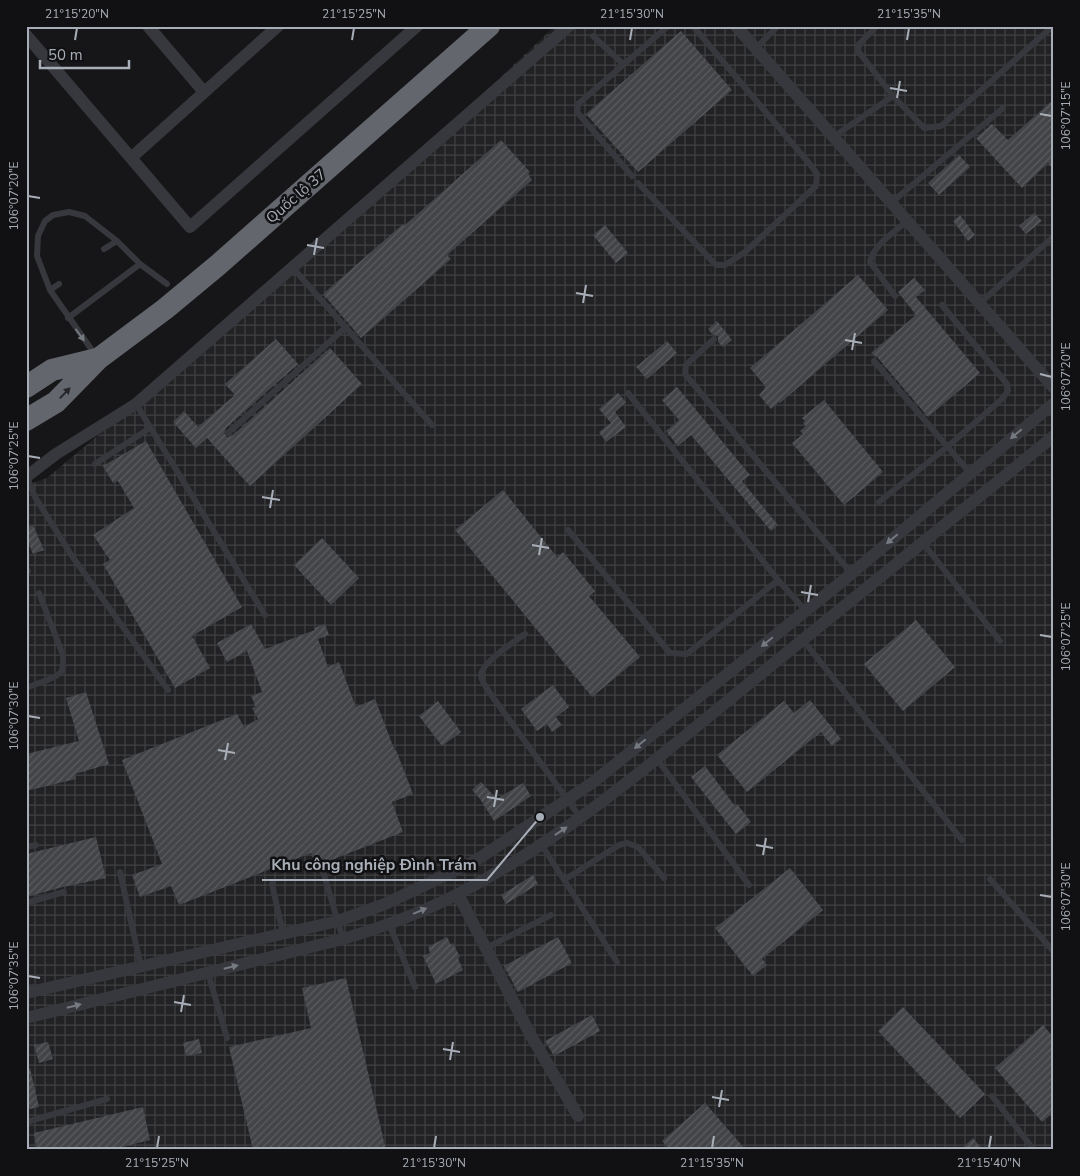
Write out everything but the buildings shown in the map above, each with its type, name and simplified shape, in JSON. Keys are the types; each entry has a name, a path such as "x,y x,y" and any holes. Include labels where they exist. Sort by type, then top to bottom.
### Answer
{"highway":[{"name":"Quốc lộ 37","path":"26,420 56,402 98,359 165,309 218,264 489,26"},
{"name":"Quốc lộ 37","path":"26,387 52,370 98,359"}],"street":[{"path":"148,26 204,92"},
{"path":"131,158 278,26"},
{"path":"26,35 190,227 417,26"},
{"path":"26,477 64,449 136,404 569,26"},
{"path":"736,26 1054,388"},
{"path":"26,993 338,921 385,904 474,861 592,783 806,611 1054,403"},
{"path":"26,1018 344,939 389,924 458,894 501,870 580,817 657,759 1054,436"},
{"path":"458,894 530,1034 578,1116"}],"lane":[{"path":"632,176 577,110 578,104 668,26"},
{"path":"638,184 716,265 725,264 745,252 816,186 818,180 813,168 692,26"},
{"path":"756,48 778,26"},
{"path":"877,26 859,44 858,51 893,96 924,128 942,126 1053,26"},
{"path":"593,36 623,64"},
{"path":"833,136 893,96"},
{"path":"891,203 1003,108"},
{"path":"98,359 50,290 37,256 38,236 45,221 53,215 69,212 85,216 117,241 140,264 167,284"},
{"path":"895,296 870,262 872,254 907,221"},
{"path":"980,303 1054,236"},
{"path":"104,249 117,241"},
{"path":"68,318 140,264"},
{"path":"292,267 432,426"},
{"path":"50,290 59,284"},
{"path":"879,502 947,447 1002,399 1008,391 1007,384 942,305"},
{"path":"229,432 346,327"},
{"path":"714,339 686,365 685,374 851,573"},
{"path":"874,361 970,473"},
{"path":"628,393 778,580 806,611"},
{"path":"136,404 265,616"},
{"path":"94,464 150,428"},
{"path":"26,477 35,497 72,556 168,690"},
{"path":"568,530 670,653 687,654 778,580"},
{"path":"923,543 1000,641"},
{"path":"26,688 57,676 64,665 63,655 39,593"},
{"path":"525,634 488,662 482,669 483,682 580,817"},
{"path":"803,640 962,840"},
{"path":"657,759 749,885"},
{"path":"564,880 619,845 627,843 638,847 664,878"},
{"path":"541,844 617,962"},
{"path":"26,848 36,845"},
{"path":"322,868 344,939"},
{"path":"120,872 141,967"},
{"path":"990,879 1054,952"},
{"path":"272,884 283,934"},
{"path":"26,903 64,892"},
{"path":"486,948 551,915"},
{"path":"389,924 415,987"},
{"path":"208,973 227,1038"},
{"path":"992,1096 1034,1150"},
{"path":"26,1122 107,1099"}],"shaded area":[{"path":"555,26 1054,26 1054,1150 26,1150 26,485 47,478 297,269"}],"place":[{"name":"Khu công nghiệp Đình Trám","path":"540,817"}]}
